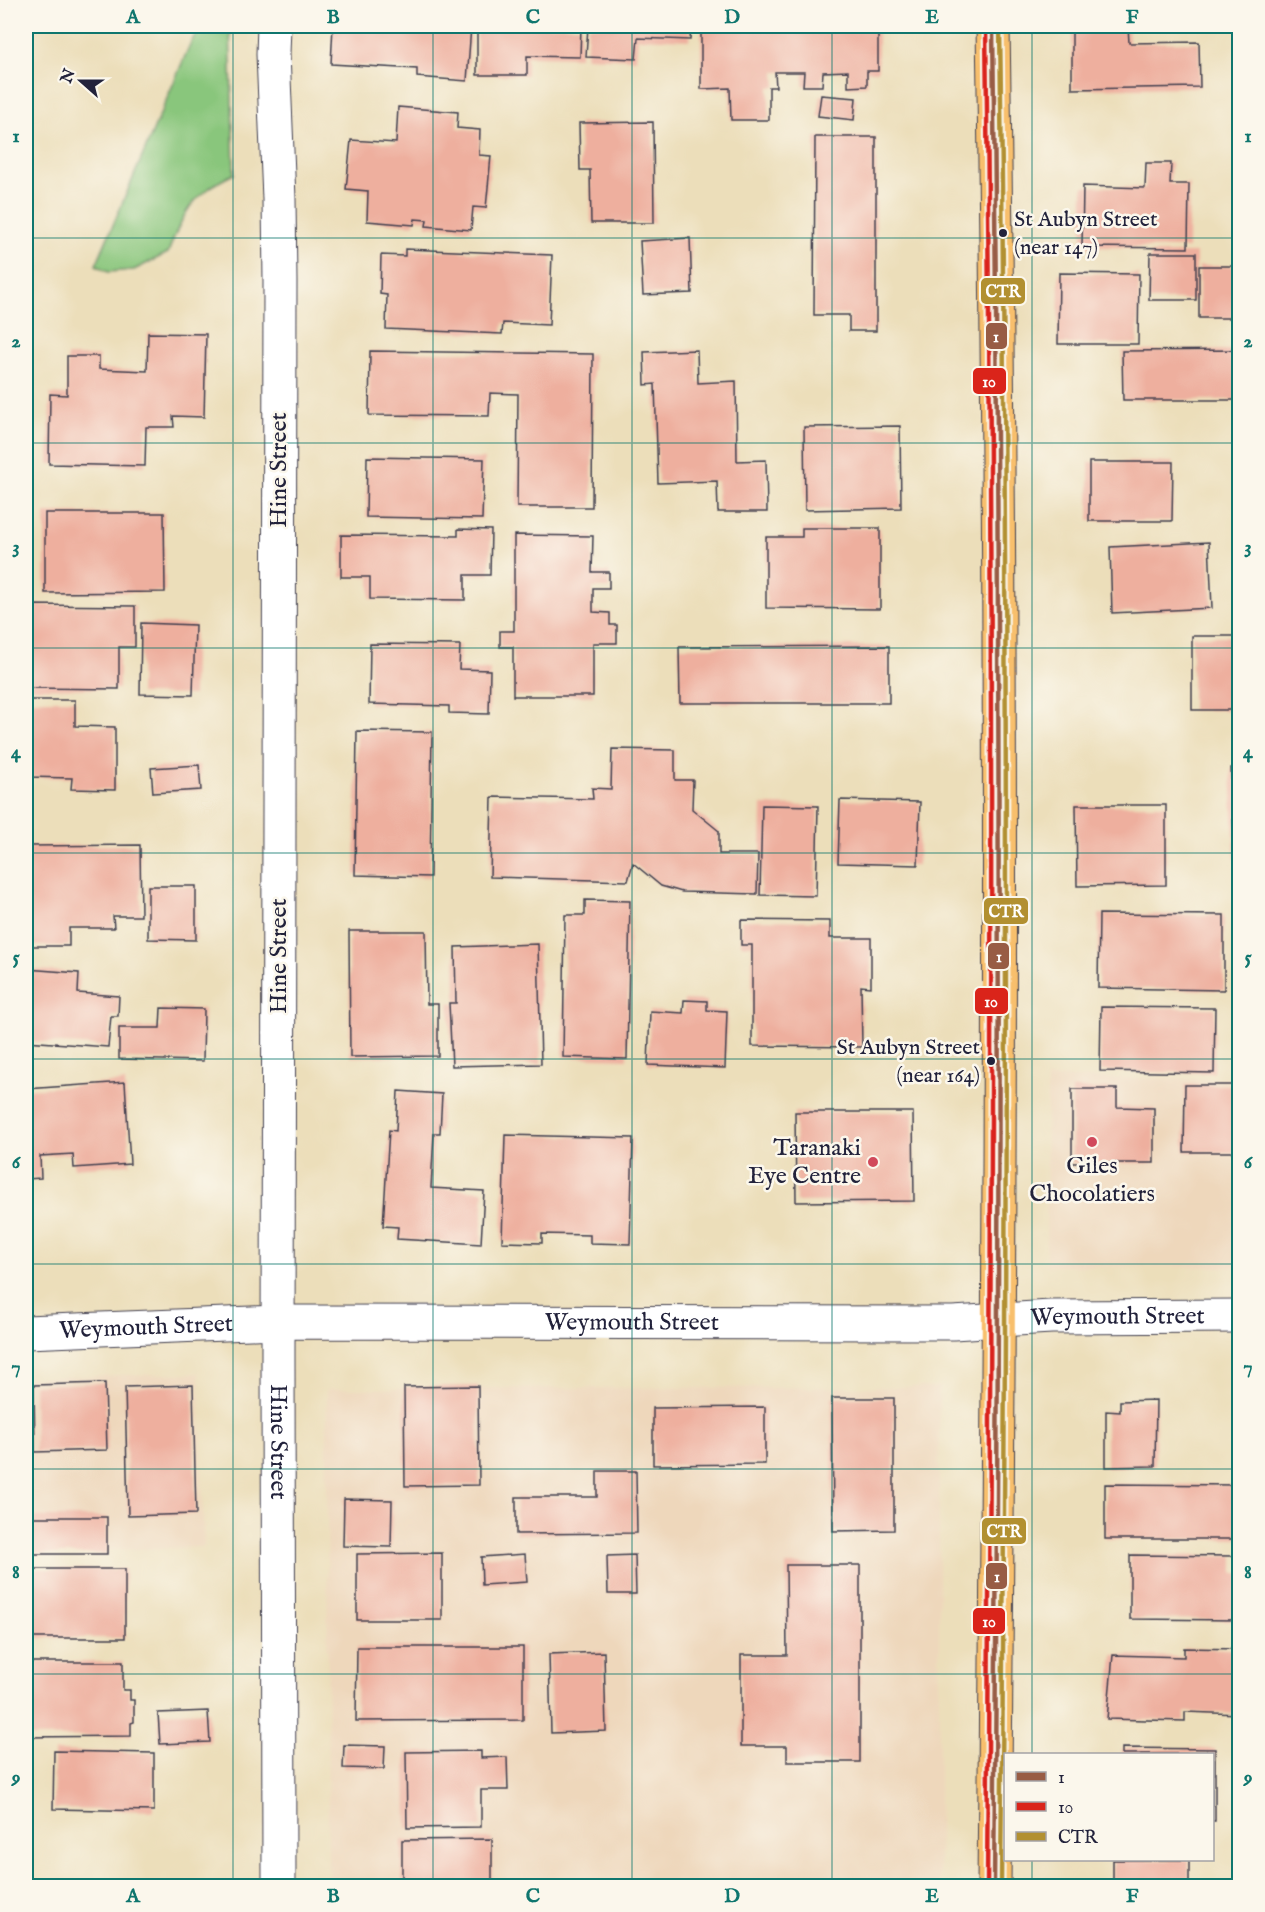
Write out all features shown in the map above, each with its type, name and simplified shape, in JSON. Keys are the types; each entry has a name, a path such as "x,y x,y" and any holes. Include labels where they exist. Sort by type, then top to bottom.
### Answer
{"highway":[{"path":"993,26 997,314 1000,1319 994,1887"}],"street":[{"name":"Hine Street","path":"274,26 280,269 279,1887"},
{"name":"Weymouth Street","path":"26,1332 278,1322 953,1323 1000,1319 1239,1316"}],"shaded area":[{"path":"1047,1078 1239,1079 1239,1267 1046,1266"},
{"path":"199,1373 204,1547 26,1552 26,1378"},
{"path":"939,1387 939,1886 328,1886 327,1389"}],"green space":[{"path":"201,26 230,26 234,174 208,189 191,205 168,253 134,270 108,272 96,265 191,42"}],"building":[{"path":"333,26 471,26 467,81 417,77 417,69 331,64"},
{"path":"477,26 581,26 580,57 527,56 527,75 477,75"},
{"path":"588,26 691,26 690,40 638,38 636,59 586,57"},
{"path":"701,26 878,26 878,71 867,71 867,86 848,87 848,71 823,72 822,86 803,86 804,72 775,72 776,87 769,87 769,120 731,120 730,88 701,89"},
{"path":"1072,26 1128,26 1129,43 1199,42 1200,87 1072,89"},
{"path":"821,95 856,98 854,120 818,116"},
{"path":"398,107 458,112 457,128 480,130 479,155 491,156 486,208 473,207 471,230 426,226 427,220 415,219 414,225 367,221 368,191 346,189 351,140 396,143"},
{"path":"653,122 654,223 591,223 590,170 580,170 579,123"},
{"path":"815,137 876,137 876,331 849,331 849,315 814,315"},
{"path":"1146,163 1171,163 1170,184 1189,184 1188,248 1082,247 1083,186 1145,188"},
{"path":"690,238 692,293 643,295 640,241"},
{"path":"405,249 552,255 549,325 503,323 502,334 386,329 387,295 380,294 381,255 405,256"},
{"path":"1150,253 1196,253 1196,300 1149,300"},
{"path":"1199,266 1240,266 1240,318 1199,318"},
{"path":"1059,273 1139,274 1138,344 1058,344"},
{"path":"148,333 206,334 204,417 173,416 174,427 146,427 145,466 49,464 50,394 67,395 67,356 99,356 99,369 147,371"},
{"path":"697,350 698,383 736,381 737,461 766,460 767,512 718,512 717,481 658,483 655,384 645,385 644,352"},
{"path":"1240,350 1240,400 1123,400 1122,351"},
{"path":"370,351 593,354 592,507 517,507 518,394 490,393 489,416 369,415"},
{"path":"900,426 901,508 805,510 804,427"},
{"path":"367,457 484,459 482,519 366,517"},
{"path":"1089,462 1173,462 1172,521 1089,521"},
{"path":"45,513 164,513 165,592 45,593"},
{"path":"802,528 880,528 880,609 766,608 766,537 802,537"},
{"path":"458,529 491,530 490,575 465,575 465,600 370,599 370,577 341,577 341,535 458,536"},
{"path":"514,535 593,536 592,572 609,572 609,588 593,588 593,612 610,613 610,625 617,625 617,643 593,643 593,696 513,696 513,647 500,647 500,631 514,631"},
{"path":"1209,542 1212,608 1112,613 1110,547"},
{"path":"26,605 135,606 135,647 119,647 119,689 26,688"},
{"path":"141,623 195,625 193,695 140,694"},
{"path":"1192,636 1240,636 1240,710 1192,710"},
{"path":"370,644 460,645 459,669 490,670 489,714 449,713 449,706 369,704"},
{"path":"889,646 889,703 680,703 679,647"},
{"path":"26,700 75,700 75,726 115,727 115,790 71,789 72,778 26,777"},
{"path":"357,731 432,732 430,877 355,875"},
{"path":"612,749 675,750 675,780 693,780 692,809 719,831 719,854 758,854 757,894 682,892 661,886 633,863 628,881 490,877 492,797 593,799 592,788 611,789"},
{"path":"199,765 201,790 153,793 151,768"},
{"path":"1231,768 1240,768 1240,860 1235,860"},
{"path":"840,800 920,802 918,865 838,863"},
{"path":"762,805 818,806 816,896 760,895"},
{"path":"1076,805 1166,805 1166,885 1077,886"},
{"path":"140,845 141,916 113,916 114,928 69,928 69,946 29,946 28,846"},
{"path":"148,886 196,886 196,940 148,939"},
{"path":"585,900 630,901 627,1059 563,1057 565,915 585,915"},
{"path":"1099,914 1224,915 1224,990 1098,988"},
{"path":"741,920 830,921 830,938 871,938 871,987 861,986 862,1047 752,1046 752,945 741,945"},
{"path":"349,931 426,931 427,1004 438,1004 438,1056 350,1057"},
{"path":"538,944 541,1064 452,1066 449,1003 456,1003 455,947"},
{"path":"26,969 79,973 78,993 119,996 118,1016 111,1016 108,1047 26,1041"},
{"path":"684,1000 707,1001 707,1010 727,1011 725,1068 648,1065 650,1011 683,1013"},
{"path":"1101,1007 1215,1008 1214,1073 1100,1071"},
{"path":"161,1008 204,1009 203,1061 119,1059 119,1028 160,1028"},
{"path":"125,1082 130,1164 74,1168 73,1154 40,1156 41,1178 26,1179 26,1089"},
{"path":"1185,1085 1240,1085 1240,1152 1184,1152"},
{"path":"1072,1089 1117,1089 1117,1107 1154,1108 1154,1163 1072,1163"},
{"path":"398,1091 442,1094 440,1133 434,1133 431,1188 484,1191 481,1244 397,1239 398,1227 383,1226 389,1130 396,1131"},
{"path":"795,1112 913,1112 914,1201 796,1202"},
{"path":"505,1135 633,1138 630,1244 590,1243 590,1235 542,1234 542,1243 502,1242"},
{"path":"105,1383 107,1450 35,1452 34,1385"},
{"path":"193,1385 196,1514 128,1516 125,1387"},
{"path":"478,1386 479,1485 405,1486 404,1387"},
{"path":"832,1398 894,1398 894,1530 833,1531"},
{"path":"1156,1400 1155,1466 1106,1467 1106,1411 1120,1412 1120,1401"},
{"path":"765,1407 765,1464 653,1465 653,1408"},
{"path":"597,1471 636,1471 637,1533 516,1534 516,1497 597,1497"},
{"path":"1105,1484 1240,1485 1240,1539 1105,1539"},
{"path":"344,1499 392,1500 391,1547 343,1546"},
{"path":"26,1517 107,1517 107,1554 26,1554"},
{"path":"442,1553 442,1620 357,1620 357,1554"},
{"path":"525,1554 527,1582 482,1585 481,1557"},
{"path":"635,1555 636,1594 608,1594 607,1556"},
{"path":"1130,1555 1234,1556 1234,1573 1240,1573 1240,1620 1130,1619"},
{"path":"786,1565 860,1565 860,1762 787,1762 787,1746 741,1746 741,1655 787,1655"},
{"path":"26,1569 125,1569 125,1638 26,1638"},
{"path":"357,1647 523,1647 523,1720 356,1721"},
{"path":"1184,1648 1240,1649 1240,1714 1185,1712 1185,1721 1107,1719 1113,1655 1184,1657"},
{"path":"604,1652 606,1731 551,1733 549,1654"},
{"path":"26,1662 123,1662 123,1690 130,1690 130,1700 134,1700 134,1722 131,1723 131,1736 26,1737"},
{"path":"208,1711 210,1742 160,1744 158,1713"},
{"path":"344,1745 385,1746 384,1769 343,1768"},
{"path":"1122,1748 1215,1749 1215,1821 1214,1753 1122,1753"},
{"path":"54,1751 154,1753 154,1811 53,1809"},
{"path":"481,1751 481,1758 507,1757 508,1790 481,1790 481,1827 407,1828 406,1752"},
{"path":"492,1839 492,1886 402,1886 402,1840"},
{"path":"1113,1861 1189,1861 1189,1886 1113,1886"}],"transit line":[{"name":"10","path":"986,26 991,956 987,1886"},
{"name":"1","path":"993,26 999,956 994,1886"},
{"name":"CTR","path":"1000,26 1005,491 1006,956 1001,1886"}],"place":[{"name":"St Aubyn Street (near 147)","path":"1003,233"},
{"name":"St Aubyn Street (near 164)","path":"991,1061"},
{"name":"Giles Chocolatiers","path":"1092,1142"},
{"name":"Taranaki Eye Centre","path":"873,1162"}]}
